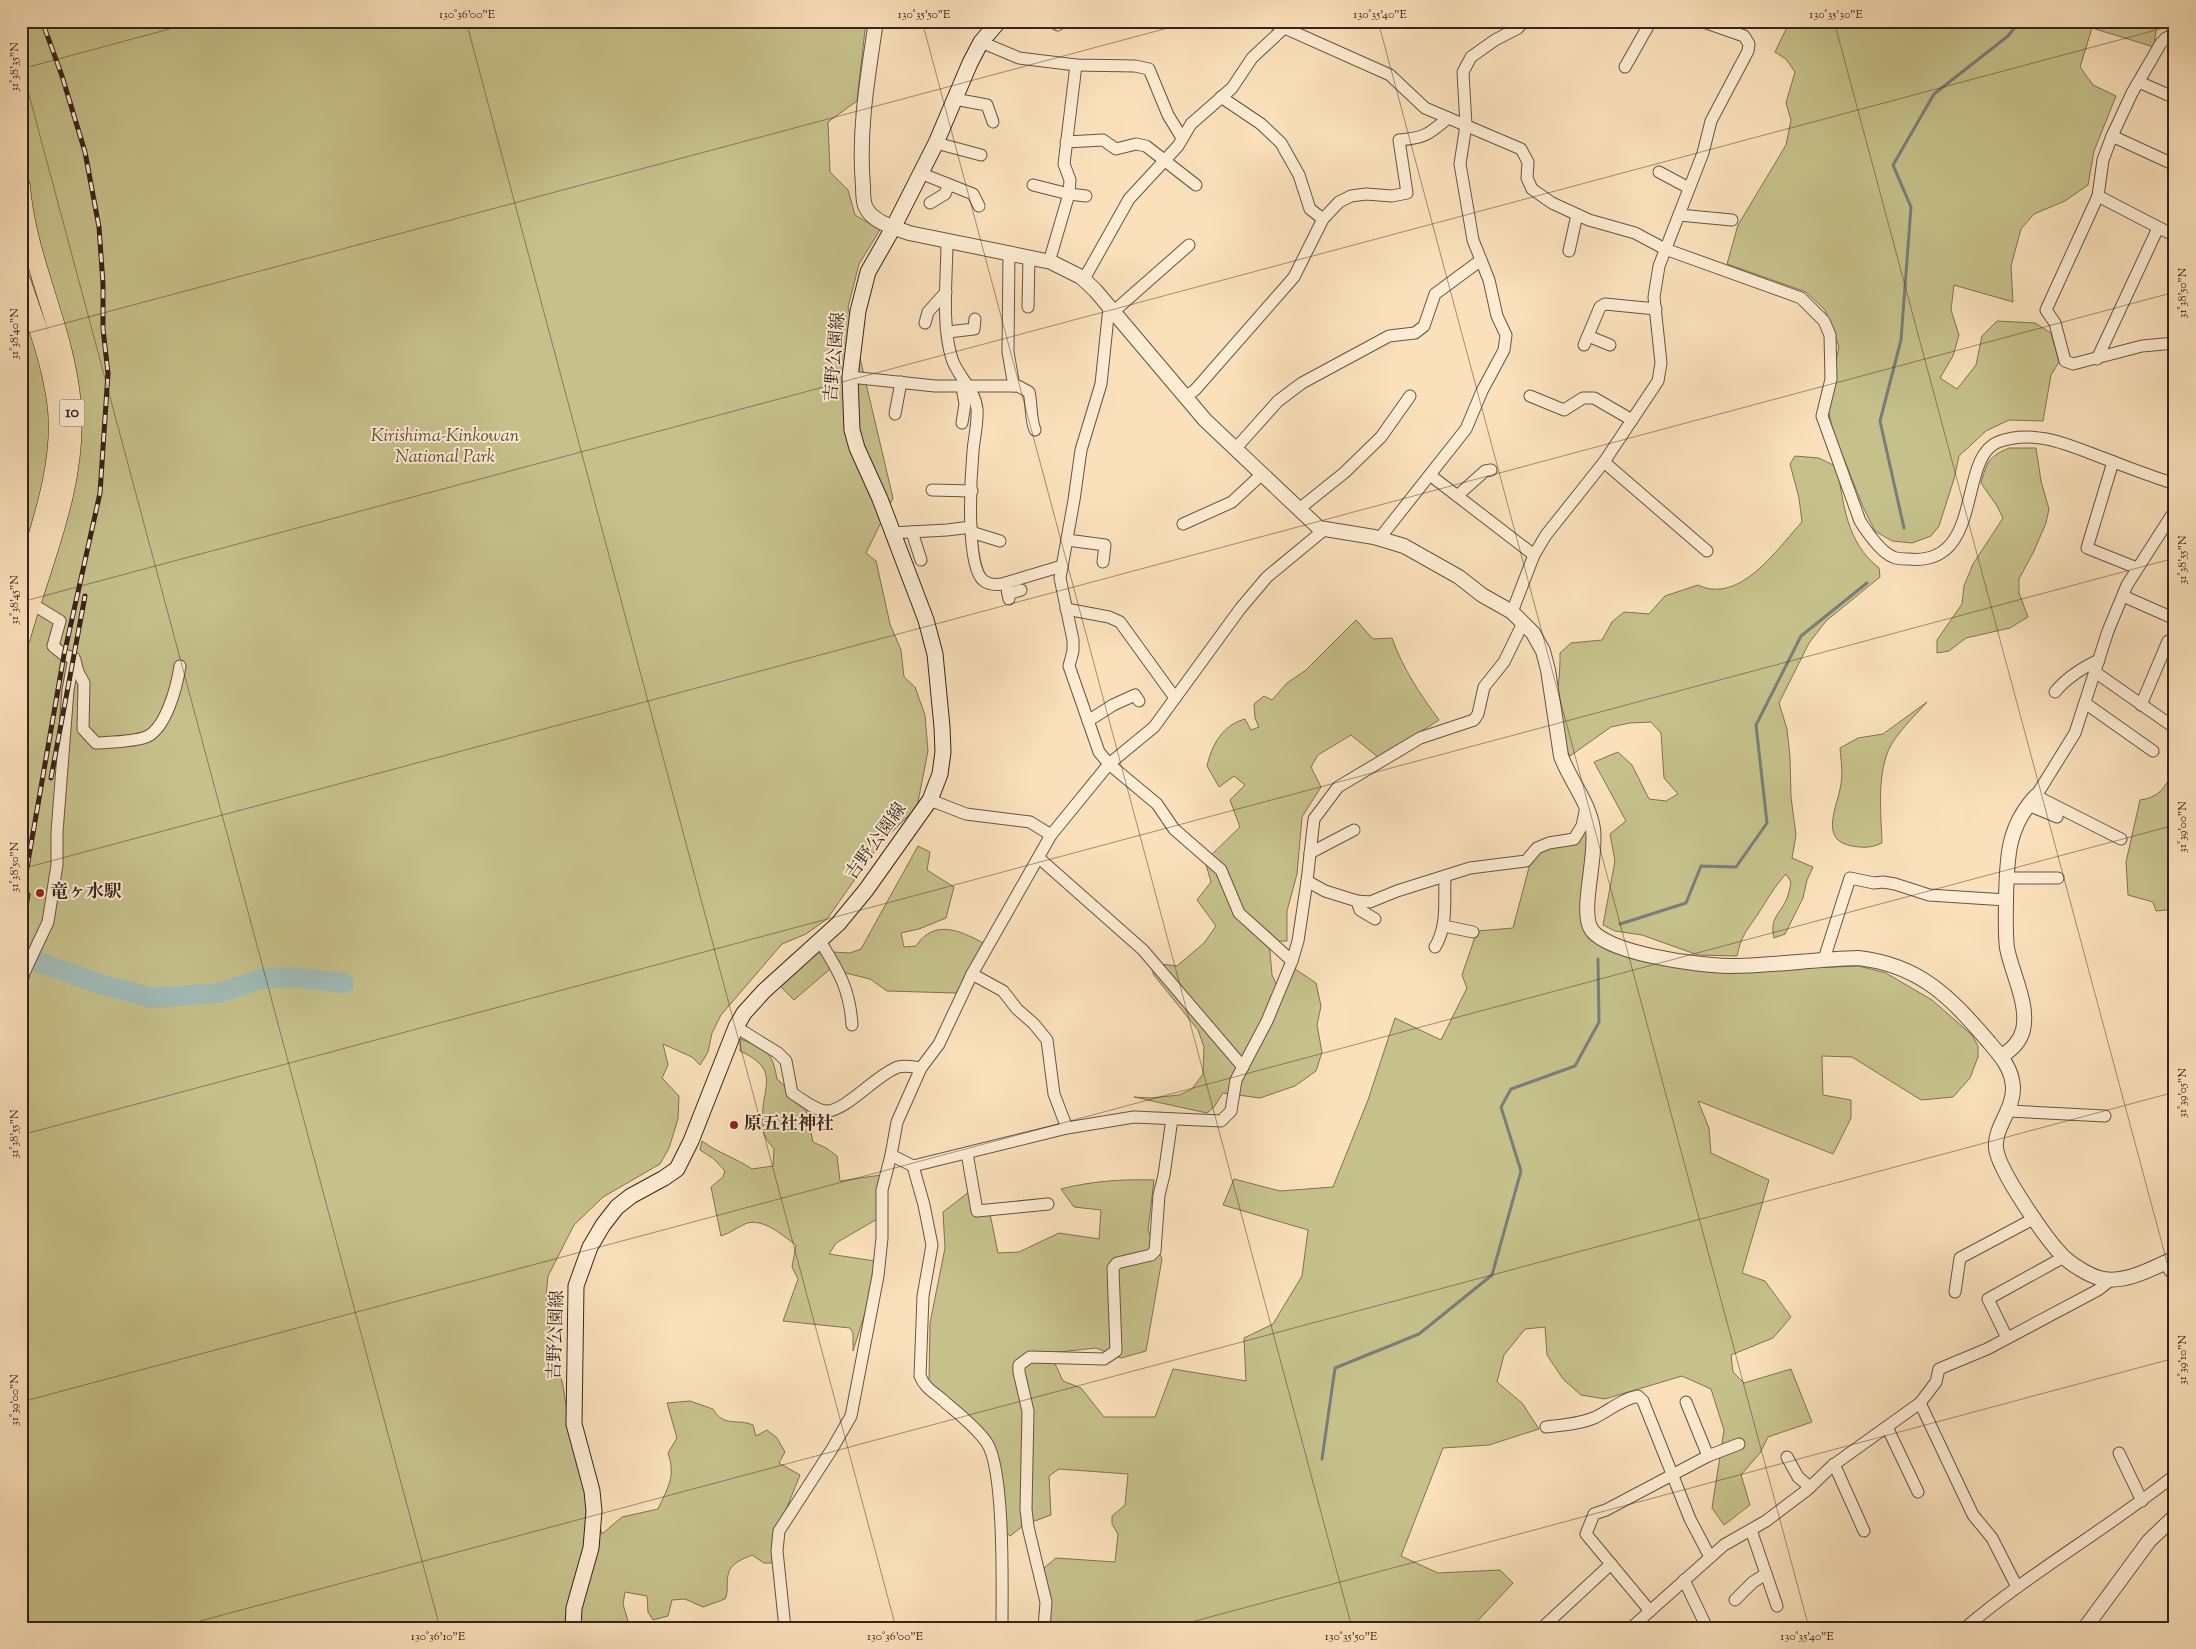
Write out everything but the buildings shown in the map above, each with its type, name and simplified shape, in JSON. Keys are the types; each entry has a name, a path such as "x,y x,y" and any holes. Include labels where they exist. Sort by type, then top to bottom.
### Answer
{"highway":[{"name":"10","path":"21,186 31,249 60,344 68,382 72,416 72,447 65,491 26,599"},
{"name":"10","path":"21,280 44,347 51,374 57,426 55,456 49,492 26,599 21,638"}],"main road":[{"name":"吉野公園線","path":"573,1628 578,1593 591,1548 594,1511 592,1491 574,1424 576,1286 590,1247 617,1206 630,1196 677,1169 691,1141 736,1027 744,1013 764,991 838,924 866,890 930,800 940,774 943,752 935,654 926,620 891,533 880,500 857,448 852,430 850,377 863,285 868,272 893,228 936,142 954,99 991,23"}],"street":[{"path":"876,21 863,108 861,169 866,208 875,218 893,228 1049,262 1084,279 1205,420 1319,528 1379,539 1404,546 1459,577 1482,595 1512,612 1533,633 1543,651 1553,694 1561,756 1566,770 1586,807 1593,829 1592,871 1588,908 1589,925 1594,935 1619,947 1645,954 1697,963 1728,966 1858,958 1878,960 1916,975 1944,993 1960,1008 2002,1056 2013,1086 2009,1111 1998,1131 1995,1147 1999,1162 2005,1173 2045,1235 2064,1257 2098,1278 2111,1280 2126,1278 2169,1260 2175,1277"},
{"path":"1269,21 1390,75 1425,108 1521,149 1528,162 1527,178 1532,189 1552,203 1589,220 1635,233 1666,249 1801,298 1824,321 1830,335 1831,379 1822,416 1860,521 1868,534 1893,557 1911,560 1928,559 1944,552 1955,539 1968,508 1976,470 1983,456 1995,443 2022,436 2040,436 2072,445 2175,484"},
{"path":"1379,539 1466,429 1482,391 1504,350 1506,335 1498,316 1489,280 1473,240 1460,164 1466,125 1463,72 1471,57 1518,28 1524,21"},
{"path":"1625,67 1651,21"},
{"path":"1512,612 1534,555 1546,535 1604,462 1658,381 1661,363 1654,297 1659,266 1703,153 1711,122 1748,52 1750,44 1744,36 1701,21"},
{"path":"1084,279 1129,199 1165,160 1191,124 1232,88 1252,58 1283,28"},
{"path":"2175,34 2166,38 2161,43 2112,136 2103,160 2098,196 2046,310 2055,323 2066,361 2073,364 2142,346 2175,343"},
{"path":"981,42 1019,58 1076,65 1135,66 1149,69 1168,115 1182,138"},
{"path":"1049,262 1069,194 1070,180 1064,164 1076,65"},
{"path":"2139,82 2175,98"},
{"path":"1222,97 1261,124 1281,143 1300,175 1310,209 1323,219"},
{"path":"954,99 987,105 993,122"},
{"path":"1185,398 1195,390 1294,277 1323,219 1338,202 1351,196 1366,194 1392,196 1407,193 1400,140 1420,138 1448,118"},
{"path":"2112,136 2175,165"},
{"path":"1066,142 1103,140 1116,149 1136,144 1146,146 1196,185"},
{"path":"936,142 981,155"},
{"path":"1660,172 1689,188"},
{"path":"920,173 980,198"},
{"path":"1033,185 1086,196"},
{"path":"930,203 945,194 948,186"},
{"path":"2098,196 2175,236"},
{"path":"1569,251 1578,215"},
{"path":"1679,215 1732,220"},
{"path":"2097,359 2158,228"},
{"path":"948,241 946,292 948,332 952,359 966,387 975,397 977,410 971,530 976,568 982,581 1008,592 1021,590"},
{"path":"1189,245 1111,309 1101,384 1081,450 1060,578 1073,640 1073,651 1069,666 1099,752 1109,764 1157,804 1174,829 1221,870 1239,913 1292,961"},
{"path":"1009,253 1008,352 1014,386"},
{"path":"1028,308 1029,257"},
{"path":"1236,448 1278,401 1302,382 1389,336 1415,333 1424,326 1435,294 1481,260"},
{"path":"925,323 928,312 946,292"},
{"path":"1610,346 1586,340 1600,307 1605,304 1656,309"},
{"path":"948,332 974,329 975,319"},
{"path":"850,377 966,387 1018,386 1029,392 1032,422 1035,430"},
{"path":"895,414 901,382"},
{"path":"962,423 966,387"},
{"path":"1299,509 1344,473 1381,437 1410,396"},
{"path":"1530,396 1564,410 1583,398 1594,398 1632,420"},
{"path":"1604,462 1707,550"},
{"path":"2113,462 2087,548 2137,568"},
{"path":"1457,496 1485,471 1491,470"},
{"path":"1183,524 1232,502 1262,474"},
{"path":"1430,475 1534,555"},
{"path":"932,490 972,491"},
{"path":"2002,1056 2013,1048 2020,1039 2024,1012 2008,948 2007,878 2011,840 2015,825 2075,733 2123,596 2137,568 2174,512"},
{"path":"785,1628 777,1551 779,1531 851,1416 878,1276 882,1238 882,1190 891,1155 896,1122 921,1068 940,1044 972,974 1051,835 1109,764 1154,727 1240,609 1267,578 1325,529"},
{"path":"891,533 971,530 1000,541"},
{"path":"912,532 921,560"},
{"path":"1067,540 1105,545 1103,562"},
{"path":"1008,592 1062,566"},
{"path":"2123,596 2175,619"},
{"path":"26,599 60,620 53,646 64,655 74,658"},
{"path":"1066,609 1109,617 1120,622 1175,698"},
{"path":"891,1155 913,1166 1067,1128 1134,1116 1221,1121 1231,1111 1236,1080 1267,1022 1292,961 1298,941 1314,819 1338,787 1420,738 1474,720 1478,714 1484,687 1504,662 1523,623"},
{"path":"2141,705 2168,641"},
{"path":"74,658 78,672 84,682 83,729 96,743 145,738 158,730 175,688 180,666"},
{"path":"21,987 24,973 48,922 57,865 57,832 68,690 74,658"},
{"path":"2055,692 2082,668 2099,660"},
{"path":"2095,672 2175,728"},
{"path":"1088,721 1113,705 1135,696 1139,701"},
{"path":"2085,703 2153,751"},
{"path":"930,800 966,814 1030,822 1051,835"},
{"path":"2032,800 2057,817"},
{"path":"2032,800 2121,839"},
{"path":"1307,881 1325,890 1357,901 1370,902 1397,891 1470,868 1526,861 1537,848 1549,843 1574,839 1582,826 1586,807"},
{"path":"1310,853 1354,830"},
{"path":"1039,858 1143,950 1243,1067"},
{"path":"1435,947 1441,937 1444,926 1445,876"},
{"path":"1824,959 1850,878 1874,883 1895,884 1929,896 2006,900"},
{"path":"2007,878 2058,878"},
{"path":"1357,901 1360,910 1375,919"},
{"path":"1444,926 1473,932"},
{"path":"820,940 842,978 850,1003 852,1025"},
{"path":"972,974 1003,991 1018,1010 1034,1024 1047,1040 1054,1094 1067,1128"},
{"path":"736,1027 778,1053 786,1061 792,1093 818,1109 828,1111 842,1106 881,1076 899,1066 921,1068"},
{"path":"2009,1111 2105,1116"},
{"path":"1044,1628 1046,1602 1028,1527 1026,1509 1028,1411 1018,1372 1019,1365 1030,1357 1104,1359 1116,1351 1113,1268 1116,1263 1151,1255 1155,1251 1159,1195 1164,1175 1172,1119"},
{"path":"967,1153 977,1211 1048,1204"},
{"path":"913,1166 924,1204 932,1245 923,1296 920,1376 923,1384 946,1402 987,1444 992,1457 997,1482 1002,1628"},
{"path":"1954,1292 1960,1258 2034,1218"},
{"path":"2007,1338 1988,1299 2064,1257"},
{"path":"1630,1628 1710,1557 1736,1537 1766,1522 1810,1487 1834,1464 1920,1403 1936,1382 1939,1369 2007,1338 2098,1290 2111,1280"},
{"path":"1546,1427 1594,1418 1630,1398 1638,1396 1643,1401 1690,1519 1710,1557"},
{"path":"1686,1402 1708,1456"},
{"path":"1920,1403 1973,1516 1992,1538 2017,1588"},
{"path":"1886,1427 1918,1492"},
{"path":"1650,1611 1586,1534 1594,1514 1606,1510 1708,1456 1739,1444"},
{"path":"2119,1453 2142,1501"},
{"path":"1787,1457 1798,1476 1810,1487"},
{"path":"1834,1464 1864,1531"},
{"path":"1964,1628 1991,1606 2142,1501 2175,1475"},
{"path":"2085,1628 2149,1541 2175,1516"},
{"path":"1751,1530 1777,1606"},
{"path":"1542,1628 1611,1564"},
{"path":"1735,1600 1753,1582 1766,1574"},
{"path":"1684,1580 1707,1628"}],"green space":[{"name":"Kirishima-Kinkowan National Park","path":"21,21 866,21 857,101 828,122 830,172 848,190 855,215 880,230 859,264 848,307 893,498 866,553 876,561 890,624 901,650 904,677 915,687 925,715 928,751 917,807 879,845 827,919 806,934 782,944 721,1015 712,1033 708,1052 700,1065 692,1057 663,1044 668,1065 662,1078 679,1096 678,1119 669,1148 660,1164 603,1197 574,1225 548,1276 546,1297 551,1338 563,1386 570,1429 602,1534 622,1517 658,1509 670,1482 671,1469 668,1453 677,1438 667,1403 690,1401 713,1409 717,1415 726,1421 753,1425 756,1436 767,1430 777,1438 785,1452 779,1463 800,1475 779,1527 774,1563 764,1563 752,1555 737,1562 729,1571 725,1599 703,1607 685,1599 672,1600 668,1616 653,1620 648,1612 647,1596 625,1592 623,1604 630,1628 21,1628"},
{"path":"1790,21 2157,21 2154,47 2092,28 2080,67 2093,85 2116,96 2094,151 2088,185 2065,201 2034,214 2021,229 2011,266 2013,302 1954,285 1951,310 1959,335 1953,356 1940,378 1957,389 1976,365 1982,336 1997,321 2035,323 2051,333 2059,362 2051,375 2043,421 2009,420 1986,431 1959,456 1954,479 1939,526 1931,536 1912,543 1892,541 1875,531 1863,507 1833,431 1827,405 1839,347 1825,310 1806,292 1727,264 1738,225 1786,145 1791,120 1786,103 1795,72 1786,59 1775,52"},
{"path":"2009,448 2036,448 2041,481 2049,509 2046,523 2034,551 2019,579 2019,593 2028,617 2010,628 1966,638 1949,651 1937,653 1937,640 1962,604 1964,586 1973,564 2003,518 1981,483 1992,457"},
{"path":"1795,456 1819,458 1837,467 1848,522 1853,535 1868,558 1879,568 1880,577 1826,621 1809,643 1779,703 1787,729 1790,757 1791,797 1796,835 1792,858 1813,867 1807,880 1803,898 1785,934 1774,938 1774,920 1785,903 1791,882 1786,874 1745,934 1740,943 1737,956 1698,955 1642,935 1615,931 1603,925 1615,861 1610,834 1626,821 1594,762 1618,752 1632,765 1649,799 1666,801 1678,794 1664,778 1661,733 1651,722 1630,723 1611,727 1570,756 1563,743 1557,718 1560,653 1571,643 1602,640 1612,622 1624,612 1649,614 1665,596 1698,585 1714,589 1728,587 1743,581 1756,571 1802,522 1799,498 1790,464"},
{"path":"1356,620 1373,639 1392,638 1412,681 1439,720 1379,758 1351,735 1318,755 1311,767 1321,787 1302,817 1297,874 1287,911 1287,941 1269,941 1272,975 1277,986 1295,969 1316,983 1321,1006 1317,1025 1322,1052 1316,1071 1295,1086 1260,1098 1223,1093 1214,1107 1207,1113 1134,1097 1151,1098 1179,1095 1192,1089 1203,1074 1204,1047 1198,1030 1153,974 1153,963 1177,966 1204,943 1216,926 1197,900 1211,882 1205,861 1240,827 1230,800 1245,785 1234,776 1219,787 1207,766 1215,743 1230,726 1245,719 1251,730 1259,727 1255,718 1254,704 1264,696 1272,700 1287,683 1306,670"},
{"path":"1927,702 1906,725 1888,751 1882,773 1880,797 1882,843 1864,847 1842,843 1836,837 1833,830 1834,812 1842,780 1840,748 1858,738 1883,734"},
{"path":"2171,772 2175,772 2175,909 2156,911 2153,902 2128,895 2126,862 2140,800 2151,797 2160,791 2167,783"},
{"path":"1586,828 1588,834 1582,921 1588,938 1609,951 1637,959 1736,971 1859,966 1886,973 1932,1000 1972,1035 1978,1046 1978,1057 1970,1078 1953,1097 1921,1100 1852,1057 1822,1056 1823,1095 1851,1100 1851,1118 1833,1154 1698,1101 1709,1128 1711,1153 1769,1180 1742,1273 1765,1281 1791,1317 1773,1338 1731,1355 1733,1372 1744,1383 1791,1369 1812,1422 1768,1437 1760,1453 1741,1475 1750,1505 1724,1525 1712,1508 1724,1430 1711,1389 1682,1376 1605,1399 1581,1395 1563,1379 1547,1355 1545,1327 1525,1329 1504,1355 1497,1382 1522,1403 1539,1429 1489,1445 1443,1448 1401,1556 1438,1573 1500,1570 1513,1583 1471,1628 1041,1628 1039,1610 1049,1605 1044,1568 1056,1558 1115,1562 1118,1534 1112,1524 1112,1516 1125,1505 1128,1474 1059,1469 1049,1476 1051,1515 1024,1525 1010,1536 997,1523 994,1478 986,1446 929,1381 930,1323 945,1248 943,1212 969,1192 974,1216 990,1214 998,1253 1019,1252 1059,1233 1099,1239 1101,1210 1074,1207 1061,1189 1107,1181 1154,1180 1148,1230 1162,1259 1146,1351 1121,1358 1096,1348 1050,1353 1063,1381 1081,1388 1104,1417 1155,1417 1173,1369 1246,1381 1244,1338 1273,1324 1302,1276 1308,1230 1223,1205 1234,1179 1280,1191 1333,1187 1368,1100 1395,1018 1441,1040 1467,988 1462,975 1477,931 1513,928 1532,856"},
{"path":"918,846 930,852 927,870 954,887 946,918 919,929 901,933 904,947 916,946 924,937 940,930 959,932 987,945 956,993 887,991 870,979 830,969 794,1000 778,984 815,951 850,953 861,949"},
{"path":"741,1039 762,1049 770,1056 777,1079 805,1104 813,1142 837,1156 840,1181 881,1175 877,1219 836,1243 829,1254 875,1261 865,1313 853,1351 853,1333 850,1328 783,1321 798,1279 792,1267 796,1245 778,1232 756,1222 743,1225 721,1236 711,1187 723,1177 725,1171 714,1159 700,1150 702,1141 752,1169 773,1166 774,1149 766,1138 763,1129 766,1074 762,1066 753,1058 740,1051"}],"water":[{"path":"21,371 26,410 21,448"}],"waterway":[{"path":"1904,528 1880,421 1901,340 1911,207 1893,165 1934,94 2008,36 2020,21"},
{"path":"1620,924 1686,903 1701,866 1736,867 1767,823 1756,725 1801,636 1867,583"},
{"path":"1322,1459 1335,1368 1419,1334 1492,1275 1521,1171 1501,1107 1511,1089 1575,1066 1599,1022 1598,959"},
{"path":"33,960 100,984 152,998 219,993 261,979 290,977 344,983"}],"railway":[{"path":"21,902 64,655 100,493 108,373 103,329 103,284 99,227 85,152 62,76 42,21"},
{"path":"51,778 85,596"},
{"path":"21,933 28,895"}],"place":[{"name":"竜ヶ水駅","path":"40,893"},
{"name":"原五社神社","path":"734,1125"}]}
